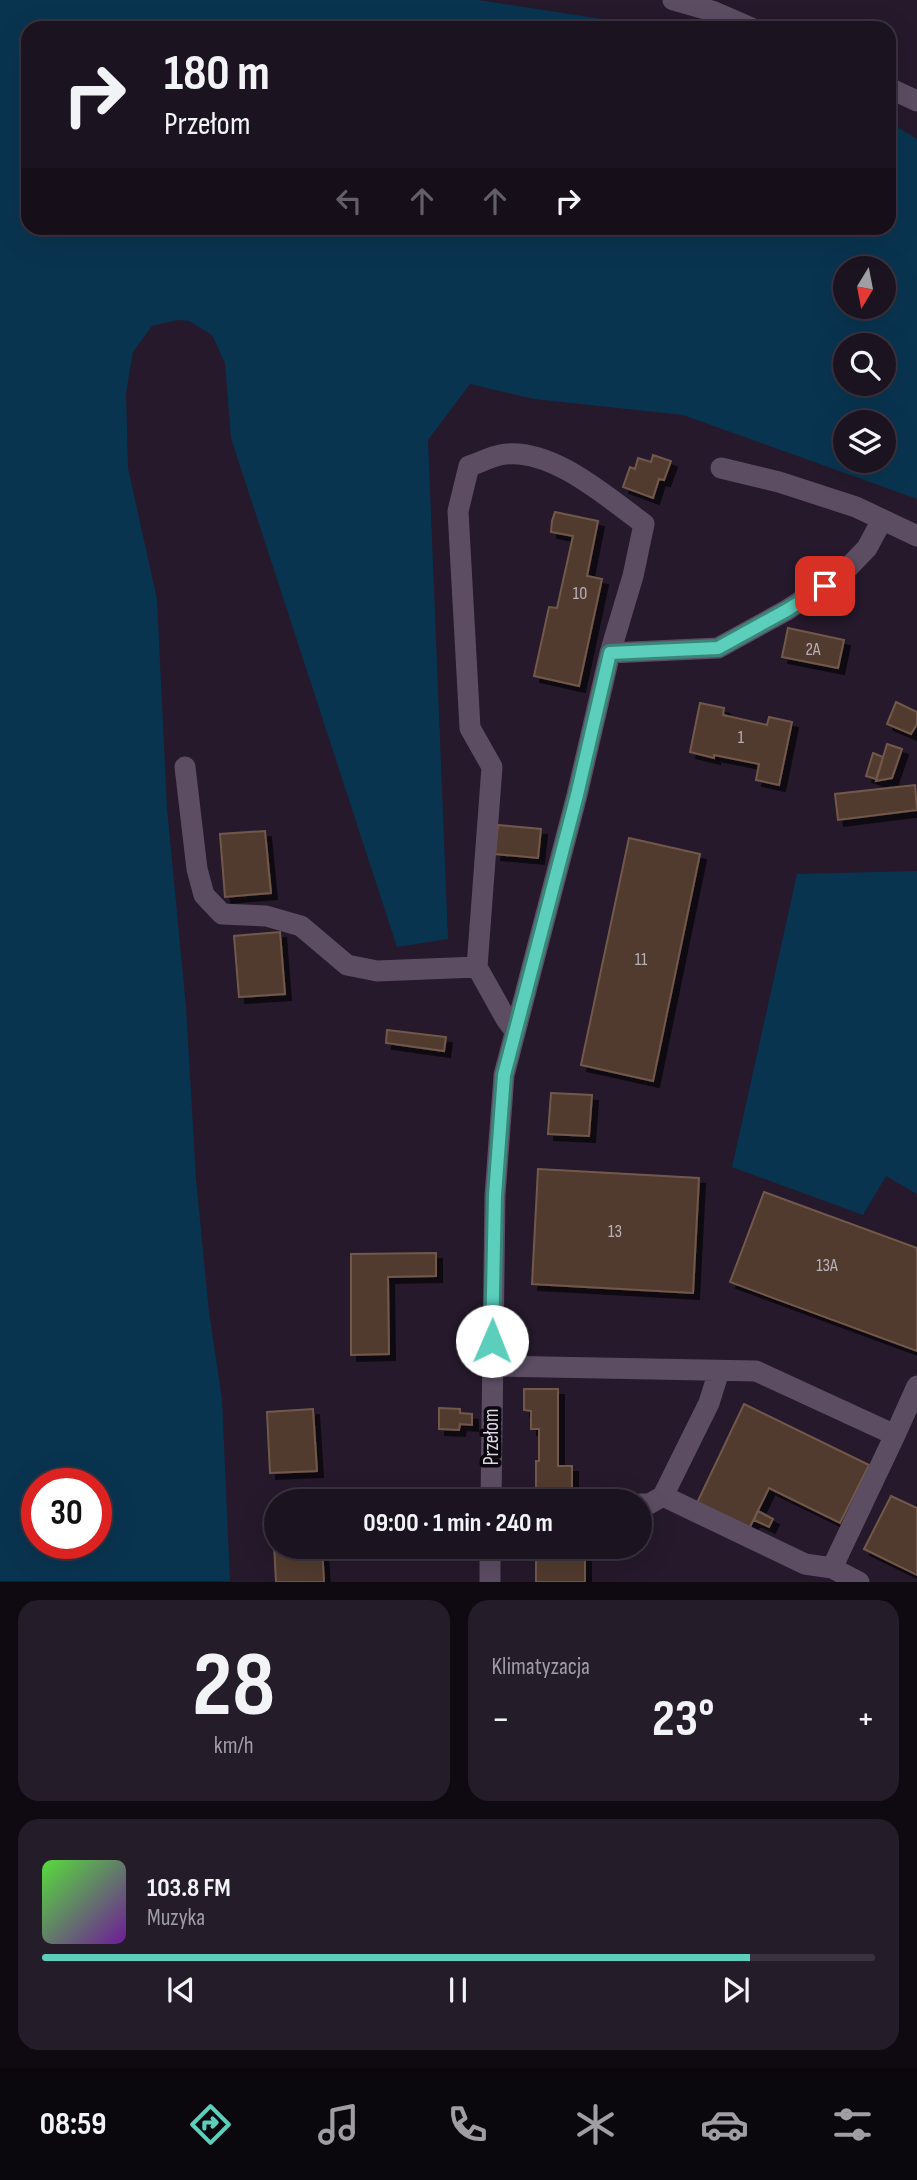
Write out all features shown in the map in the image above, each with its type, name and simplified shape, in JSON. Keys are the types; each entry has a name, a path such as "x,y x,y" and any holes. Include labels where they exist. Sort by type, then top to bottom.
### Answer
{"street":[{"path":"673,0 712,11 735,21"},
{"path":"896,91 917,101"},
{"name":"Przełom","path":"477,967 492,767 470,728 458,511 469,466 501,455 534,457 570,471 644,524 633,576 610,653 577,795 504,1075 495,1195 491,1489"},
{"path":"721,468 779,482 856,507 917,536"},
{"path":"610,653 718,648 787,610 844,573 867,548 882,520"},
{"path":"185,767 197,869 204,895 222,914 266,916 300,926 347,965 377,971 477,967 506,1019 516,1031"},
{"path":"492,1366 756,1371 895,1435"},
{"path":"652,1502 663,1496 709,1403 719,1371"},
{"path":"832,1568 917,1386"},
{"path":"663,1496 804,1564 832,1568 859,1581"},
{"path":"490,1559 490,1581"}],"water":[{"path":"0,0 478,0 614,21 21,21 21,235 896,235 896,126 917,139 917,499 845,473 896,473 896,410 833,410 833,469 683,415 534,399 470,384 428,440 448,939 397,947 231,438 225,363 212,335 189,321 178,320 152,326 133,352 126,393 128,468 157,599 167,808 186,1007 196,1179 209,1312 222,1399 230,1581 0,1581"},
{"path":"917,871 917,1194 886,1176 863,1215 732,1167 797,874"}],"building":[{"path":"653,455 671,461 664,480 659,479 653,498 623,487 630,467 635,469 638,458 651,462"},
{"path":"555,512 598,521 587,576 602,579 579,686 534,676 549,607 557,608 573,536 551,532"},
{"path":"788,628 844,640 838,668 782,657"},
{"path":"896,702 917,712 917,724 911,734 887,724"},
{"path":"700,703 724,708 723,715 767,725 769,717 792,722 779,785 756,780 759,764 690,752"},
{"path":"887,744 902,749 892,778 876,781"},
{"path":"873,753 883,757 876,779 866,776"},
{"path":"915,785 917,810 838,820 835,794"},
{"path":"498,825 541,829 538,858 495,854"},
{"path":"265,831 271,893 225,897 220,834"},
{"path":"629,838 700,854 653,1081 581,1065"},
{"path":"280,932 285,994 239,997 234,936"},
{"path":"387,1030 446,1037 444,1051 386,1043"},
{"path":"551,1093 592,1095 589,1136 548,1134"},
{"path":"538,1169 699,1178 693,1293 532,1284"},
{"path":"764,1192 917,1248 917,1351 730,1282"},
{"path":"436,1253 436,1276 388,1277 389,1354 351,1355 351,1254"},
{"path":"524,1389 558,1389 558,1466 572,1466 572,1489 536,1489 539,1429 531,1429 531,1411 524,1410"},
{"path":"744,1404 869,1465 840,1523 769,1488 748,1531 696,1505"},
{"path":"439,1408 460,1409 460,1413 472,1414 472,1425 460,1424 459,1430 439,1429"},
{"path":"313,1409 317,1471 270,1473 267,1412"},
{"path":"891,1496 917,1508 917,1575 864,1549"},
{"path":"758,1511 773,1519 769,1527 754,1520"},
{"path":"275,1559 323,1559 324,1582 276,1582"},
{"path":"536,1559 585,1559 585,1582 536,1582"}],"route":[{"path":"492,1341 495,1195 504,1075 577,795 610,653 718,648 825,586"}]}
